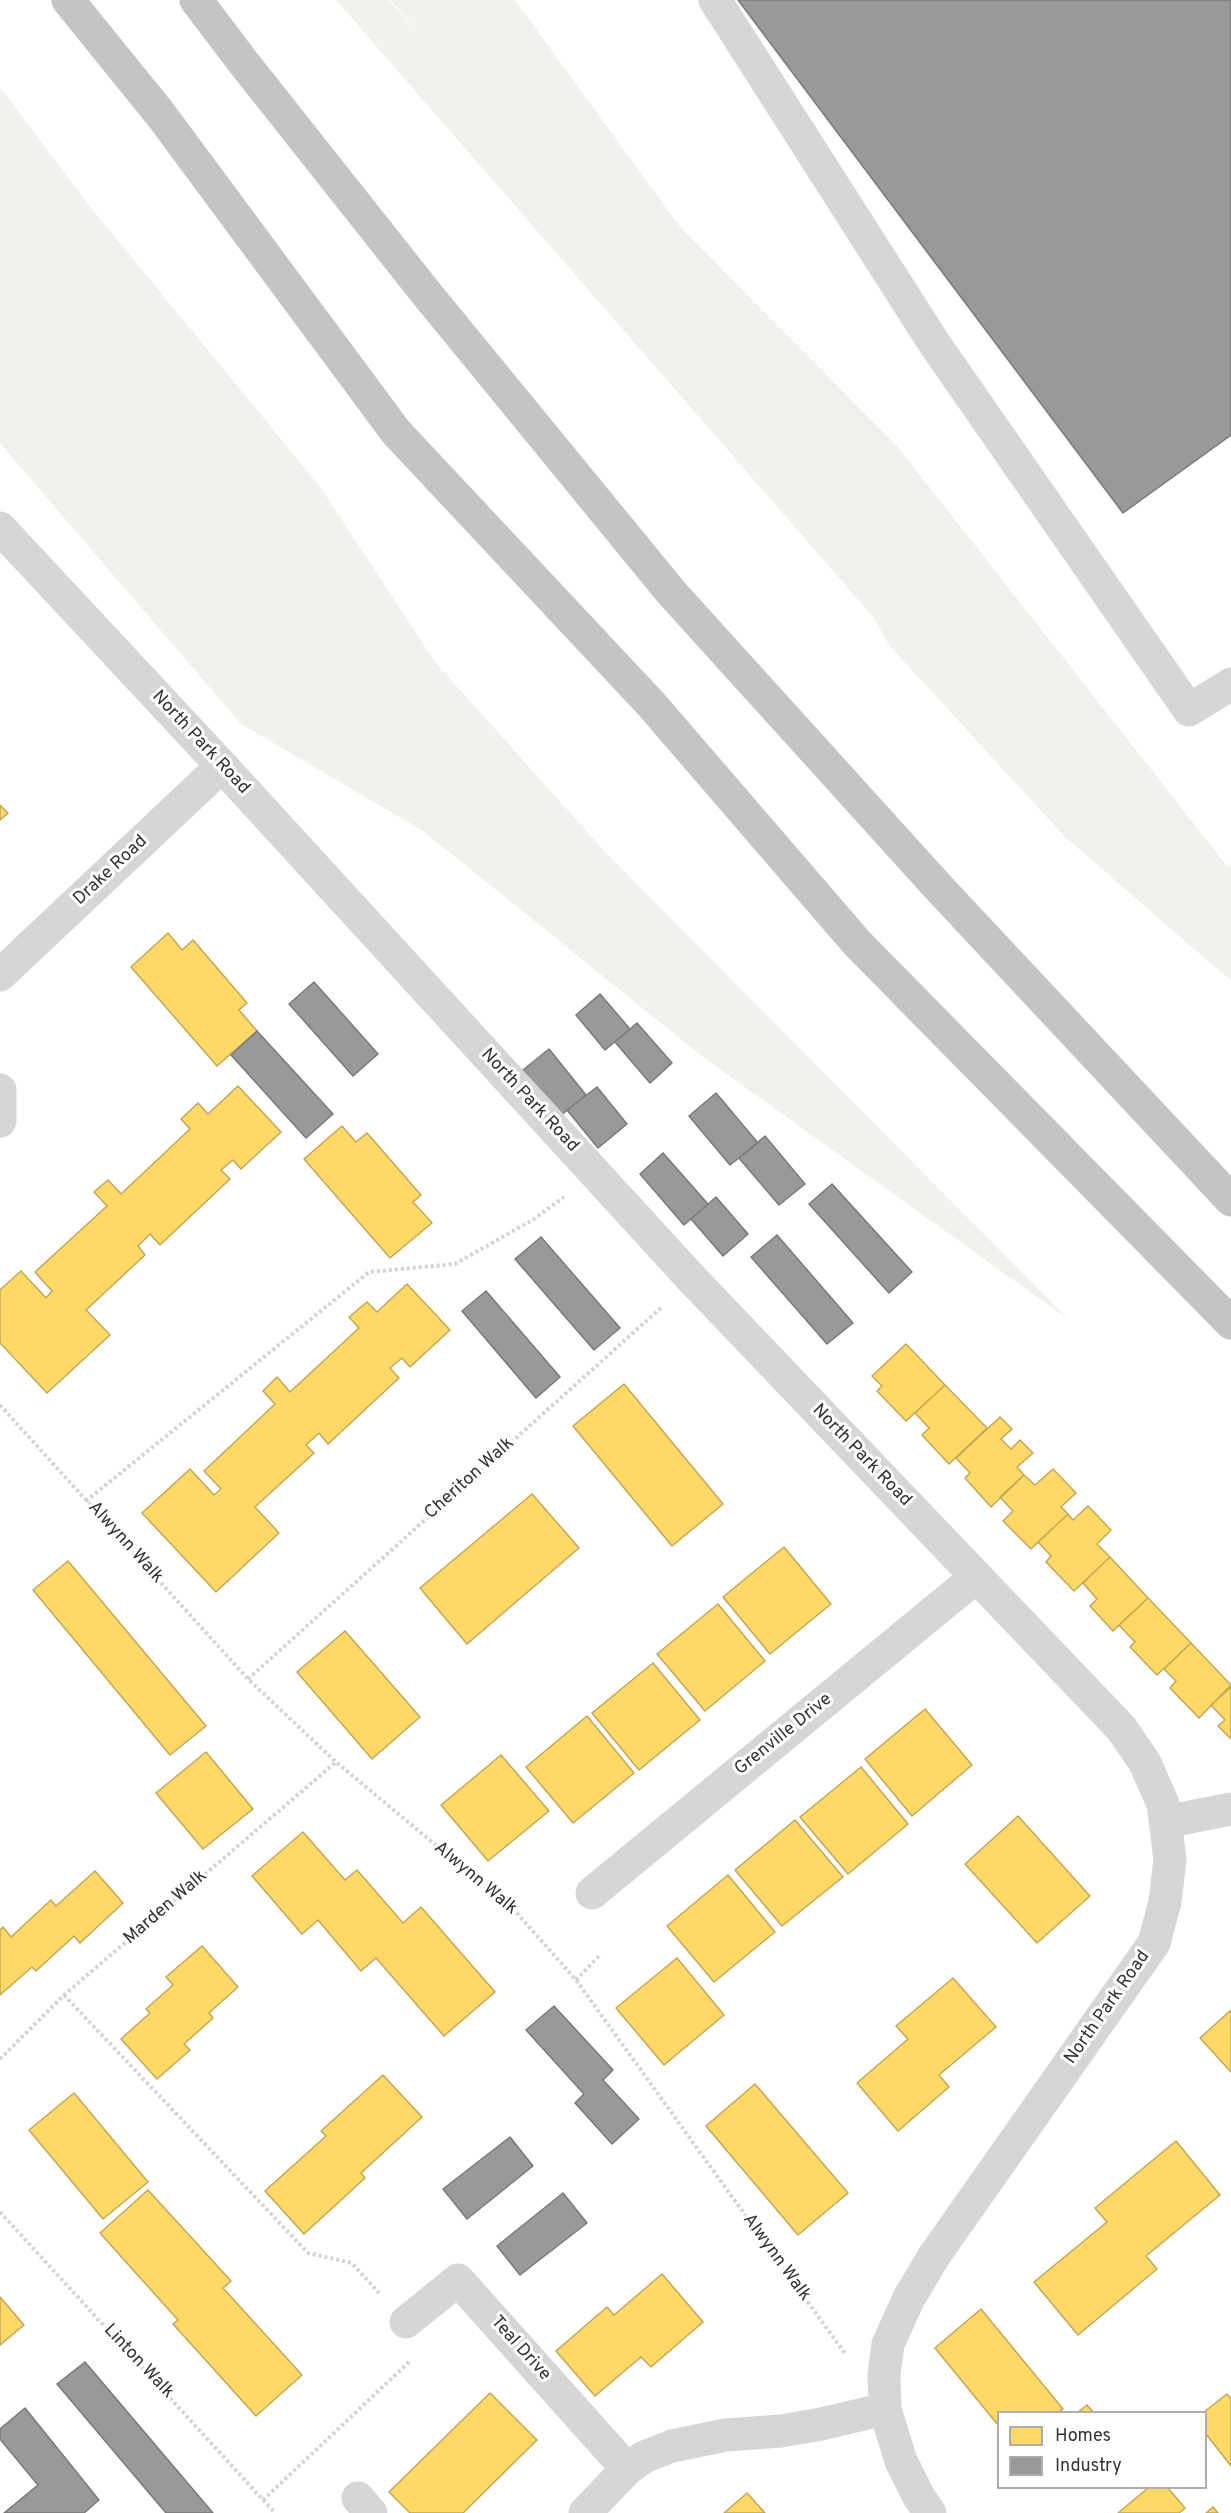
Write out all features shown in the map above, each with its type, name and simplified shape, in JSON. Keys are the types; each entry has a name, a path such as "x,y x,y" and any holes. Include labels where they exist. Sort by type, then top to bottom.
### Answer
{"highway":[{"path":"68,0 161,115 396,432 651,704 856,943 1231,1323"},
{"path":"196,0 426,293 671,592 939,888 1231,1200"}],"street":[{"path":"715,0 934,343 1189,710 1231,684"},
{"name":"North Park Road","path":"0,528 222,766 692,1279 1122,1729 1145,1763 1163,1804 1170,1859 1165,1902 1154,1942 934,2256 909,2298 888,2344 884,2374 885,2409 901,2461 919,2497 930,2513"},
{"name":"Drake Road","path":"0,975 222,766"},
{"path":"0,1090 0,1121"},
{"name":"Grenville Drive","path":"592,1893 976,1577"},
{"path":"1165,1822 1231,1809"},
{"name":"Teal Drive","path":"406,2322 458,2280 627,2469"},
{"path":"585,2513 627,2469 644,2457 672,2446 726,2435 781,2431 885,2409"}],"path":[{"path":"86,1501 369,1272 455,1264 534,1220 595,1173"},
{"name":"Cheriton Walk","path":"248,1679 692,1279"},
{"name":"Alwynn Walk","path":"0,1405 248,1679 336,1762 516,1912 576,1980 885,2409"},
{"name":"Marden Walk","path":"0,2059 64,1995 336,1762"},
{"path":"576,1980 601,1954"},
{"path":"64,1995 308,2253 352,2263 426,2345 264,2500"},
{"name":"Linton Walk","path":"0,2212 275,2513"}],"shaded area":[{"path":"336,0 388,0 421,35 390,0 515,0 680,227 897,446 1227,866 1231,863 1231,981 1065,837 889,645 874,618"},
{"path":"0,87 88,204 321,488 435,662 607,854 1069,1320 703,1057 423,831 241,724 0,443"}],"building: Homes":[{"path":"0,805 8,813 0,820"},
{"path":"168,933 182,950 193,940 247,1003 239,1010 257,1031 217,1066 131,967"},
{"path":"238,1086 281,1132 241,1169 233,1160 221,1170 230,1179 160,1245 150,1234 138,1246 145,1255 86,1310 110,1335 47,1393 0,1343 0,1290 21,1271 46,1298 52,1291 35,1272 107,1206 94,1192 108,1180 121,1194 190,1129 181,1119 198,1103 208,1114"},
{"path":"342,1126 356,1142 367,1133 421,1195 413,1202 432,1223 390,1258 304,1159"},
{"path":"407,1284 450,1330 410,1367 402,1358 390,1368 399,1378 328,1444 319,1433 306,1445 314,1453 255,1507 279,1533 216,1592 142,1513 190,1469 214,1495 221,1489 204,1471 275,1404 263,1391 277,1377 290,1392 359,1328 349,1317 367,1302 377,1312"},
{"path":"906,1344 945,1385 906,1421 877,1391 882,1386 872,1376"},
{"path":"624,1384 723,1504 672,1546 573,1426"},
{"path":"945,1385 987,1428 949,1464 922,1435 929,1428 915,1413"},
{"path":"1000,1417 1012,1429 1001,1439 1011,1449 1020,1440 1033,1453 1017,1467 1024,1475 991,1507 965,1478 970,1473 956,1458"},
{"path":"1053,1469 1076,1493 1061,1507 1068,1514 1031,1549 1003,1521 1013,1511 1000,1497 1024,1475 1035,1485"},
{"path":"532,1494 579,1548 467,1644 420,1588"},
{"path":"1088,1506 1111,1530 1097,1544 1110,1557 1074,1591 1046,1562 1051,1556 1038,1542 1068,1514 1073,1520"},
{"path":"784,1547 831,1604 770,1654 723,1597"},
{"path":"1110,1557 1148,1598 1113,1631 1090,1606 1097,1599 1083,1583"},
{"path":"68,1561 206,1726 170,1755 33,1590"},
{"path":"1148,1598 1191,1643 1157,1675 1130,1647 1135,1642 1119,1625"},
{"path":"718,1604 765,1661 705,1711 657,1654"},
{"path":"345,1631 420,1717 372,1759 297,1672"},
{"path":"1191,1643 1231,1685 1199,1718 1170,1688 1176,1681 1164,1669"},
{"path":"653,1663 700,1720 639,1770 592,1713"},
{"path":"1231,1687 1231,1739 1218,1726 1225,1720 1211,1705"},
{"path":"925,1709 972,1765 912,1816 865,1759"},
{"path":"587,1716 634,1773 573,1823 526,1767"},
{"path":"206,1752 253,1809 203,1849 156,1793"},
{"path":"501,1755 549,1811 488,1861 441,1805"},
{"path":"861,1767 908,1824 848,1874 800,1817"},
{"path":"1018,1816 1090,1896 1037,1943 965,1864"},
{"path":"795,1820 843,1877 782,1926 735,1870"},
{"path":"303,1832 345,1880 357,1870 403,1923 421,1907 495,1992 444,2036 376,1958 361,1971 318,1920 302,1934 252,1876"},
{"path":"95,1871 123,1903 80,1943 74,1936 36,1971 32,1967 0,1995 0,1930 3,1927 11,1937 51,1900 56,1906"},
{"path":"728,1875 775,1932 714,1982 667,1926"},
{"path":"202,1946 238,1987 209,2013 213,2018 184,2044 190,2050 157,2079 121,2039 150,2013 146,2009 173,1985 166,1977"},
{"path":"677,1958 724,2015 664,2065 616,2008"},
{"path":"953,1978 996,2027 939,2075 949,2087 898,2131 857,2083 908,2039 896,2026"},
{"path":"1231,2010 1231,2072 1200,2038"},
{"path":"383,2075 422,2117 361,2173 365,2178 304,2234 265,2191 326,2136 321,2131"},
{"path":"755,2084 848,2193 798,2235 706,2126"},
{"path":"74,2093 148,2182 103,2219 29,2130"},
{"path":"1176,2141 1220,2195 1146,2256 1157,2269 1078,2335 1034,2282 1107,2222 1095,2208"},
{"path":"148,2190 231,2281 223,2288 302,2375 256,2416 173,2324 178,2320 100,2233"},
{"path":"662,2274 703,2322 651,2367 641,2357 595,2396 556,2351 607,2307 614,2315"},
{"path":"0,2297 24,2325 0,2345"},
{"path":"981,2309 1063,2409 1060,2411 997,2411 997,2424 935,2348"},
{"path":"490,2393 537,2440 463,2513 410,2513 389,2492"},
{"path":"1227,2394 1231,2399 1231,2466 1207,2435 1205,2411"},
{"path":"1087,2405 1092,2411 1079,2411"},
{"path":"1147,2489 1169,2489 1185,2508 1179,2513 1118,2513"},
{"path":"747,2493 765,2513 724,2513"},
{"path":"1213,2507 1218,2513 1206,2513"}],"building: Industry":[{"path":"738,0 1231,0 1231,435 1123,513"},
{"path":"314,982 378,1054 353,1076 289,1004"},
{"path":"600,994 630,1029 605,1050 576,1015"},
{"path":"637,1023 672,1063 650,1083 615,1042"},
{"path":"257,1031 333,1114 306,1138 231,1055"},
{"path":"549,1049 586,1095 560,1116 523,1070"},
{"path":"597,1087 627,1124 598,1148 567,1110"},
{"path":"716,1093 758,1143 730,1165 689,1116"},
{"path":"765,1136 805,1184 779,1205 739,1158"},
{"path":"663,1153 708,1204 684,1225 640,1174"},
{"path":"832,1184 912,1272 889,1293 809,1204"},
{"path":"716,1197 748,1234 723,1256 691,1219"},
{"path":"777,1235 853,1323 827,1344 751,1257"},
{"path":"541,1237 620,1328 594,1350 515,1259"},
{"path":"486,1291 560,1377 536,1398 462,1311"},
{"path":"554,2006 613,2070 603,2080 639,2119 612,2144 575,2103 584,2094 526,2030"},
{"path":"510,2137 533,2166 467,2219 443,2189"},
{"path":"563,2193 587,2223 520,2275 497,2246"},
{"path":"85,2362 213,2513 166,2513 57,2384"},
{"path":"25,2408 99,2500 84,2513 4,2513 38,2485 0,2439 0,2429"}]}
